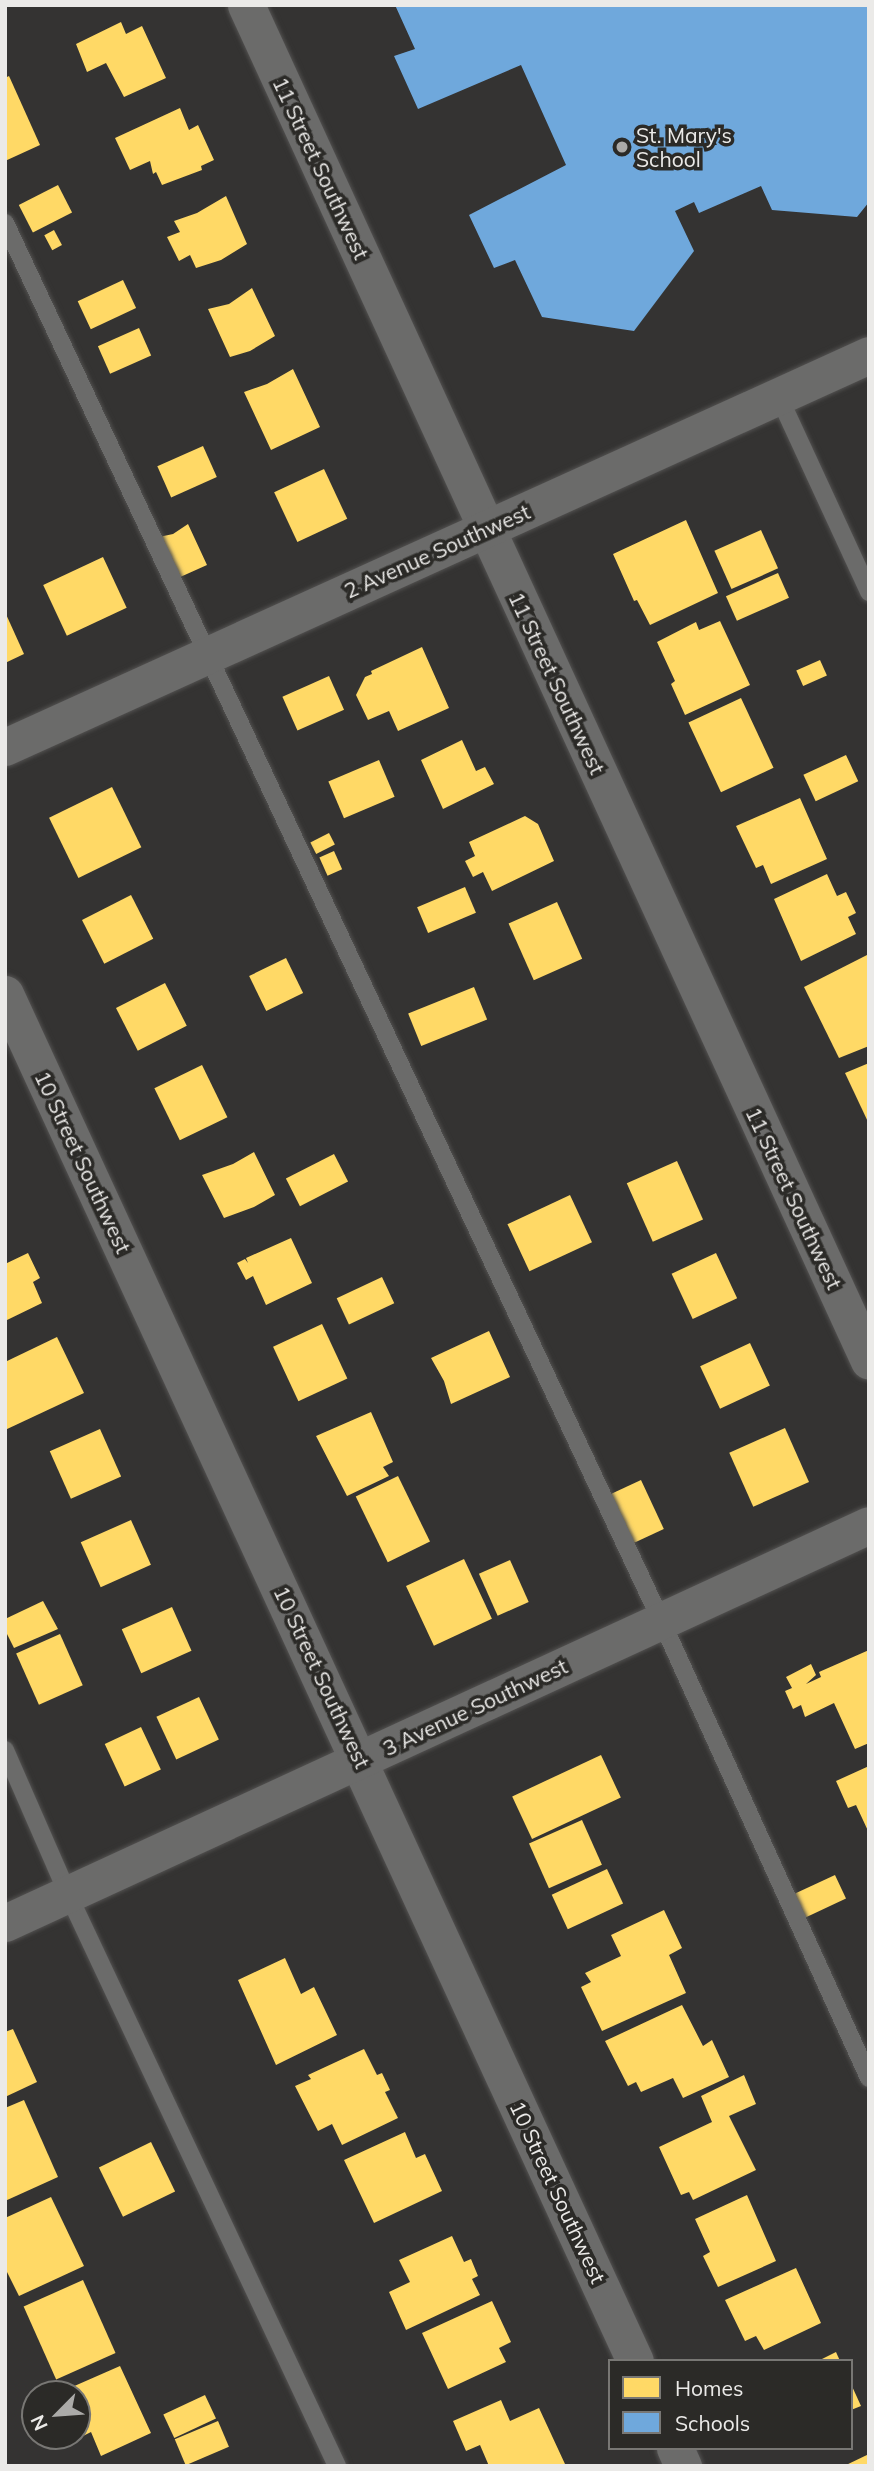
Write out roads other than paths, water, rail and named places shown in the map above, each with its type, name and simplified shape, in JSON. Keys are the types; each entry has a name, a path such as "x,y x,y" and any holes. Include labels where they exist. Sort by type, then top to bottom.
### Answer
{"street":[{"name":"11 Street Southwest","path":"246,5 869,1361"},
{"name":"2 Avenue Southwest","path":"5,747 869,355"},
{"name":"10 Street Southwest","path":"5,994 360,1759 634,2359"},
{"name":"3 Avenue Southwest","path":"5,1923 869,1525"},
{"path":"676,2450 683,2466"}],"lane":[{"path":"5,223 662,1620 869,2078"},
{"path":"779,397 869,592"},
{"path":"5,1750 68,1894 337,2466"}],"place":[{"name":"St. Mary's School","path":"622,147"}]}
